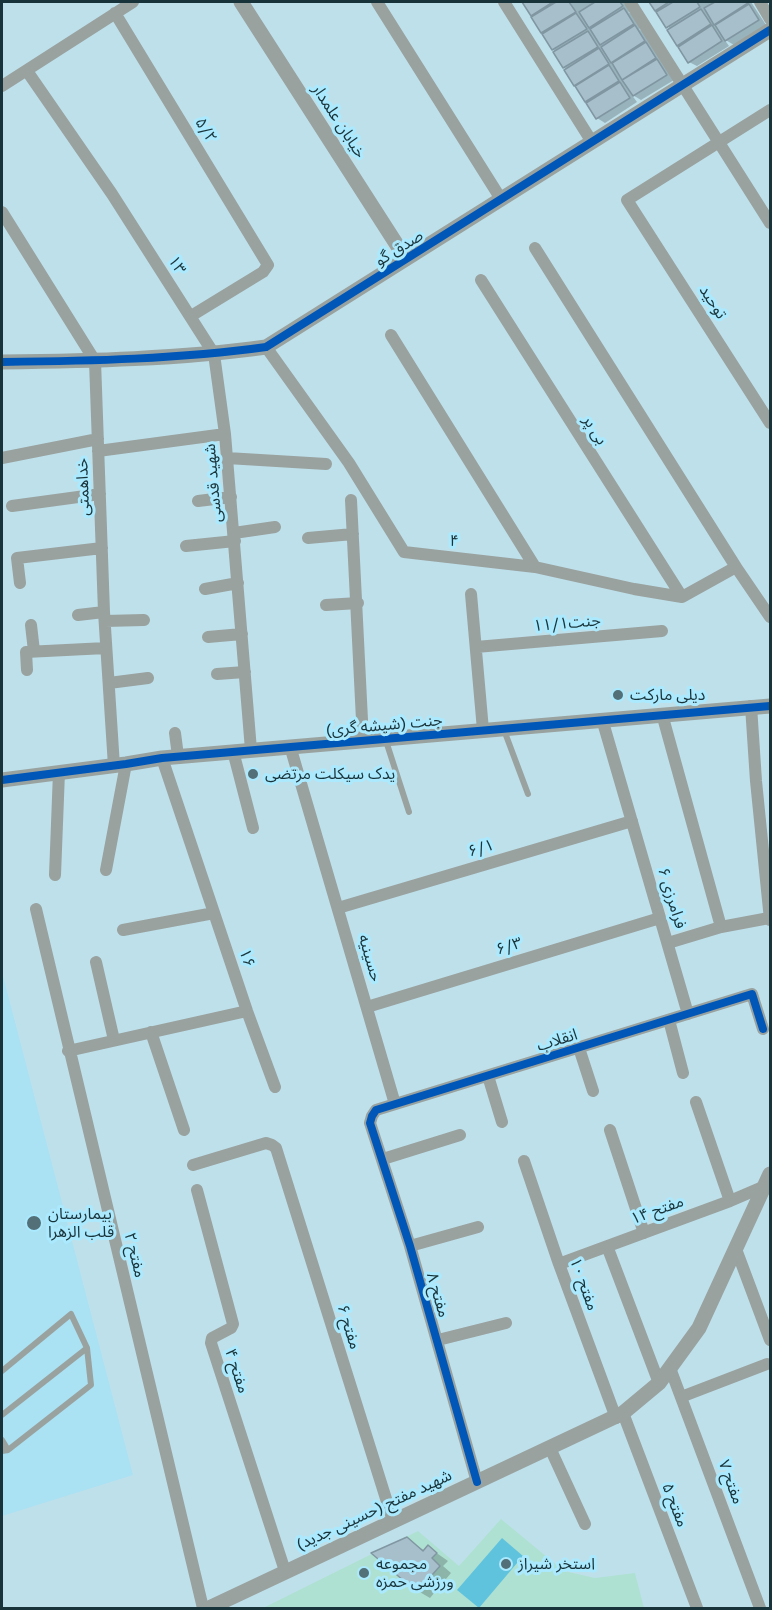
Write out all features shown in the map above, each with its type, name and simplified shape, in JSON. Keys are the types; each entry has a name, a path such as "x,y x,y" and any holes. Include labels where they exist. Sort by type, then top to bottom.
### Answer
{"street":[{"path":"2,86 133,2"},
{"name":"خیابان علمدار","path":"242,2 406,259"},
{"path":"377,2 501,200"},
{"path":"504,2 592,142"},
{"path":"630,2 771,223"},
{"path":"760,2 771,19"},
{"name":"۵/۲","path":"115,13 268,265 263,272 191,316"},
{"name":"صدق گو","path":"2,362 95,361 214,354 267,347 771,30"},
{"name":"۱۳","path":"27,70 112,195 214,354"},
{"path":"719,142 771,110"},
{"name":"توحید","path":"719,142 627,200 771,423"},
{"path":"2,212 95,361"},
{"path":"535,248 736,567 771,616"},
{"name":"بی پر","path":"481,280 682,597"},
{"path":"391,334 535,567"},
{"name":"۴","path":"267,347 349,463 405,552 535,567 682,597"},
{"name":"شهید قدسی","path":"214,354 228,458 251,750"},
{"name":"خداهمتی","path":"95,361 104,617 109,683 120,765 106,870"},
{"path":"2,458 98,445 225,434"},
{"path":"228,458 326,464"},
{"path":"12,506 100,494"},
{"path":"198,501 231,498"},
{"path":"351,500 358,603 363,740"},
{"path":"186,546 275,527"},
{"path":"308,538 353,534"},
{"path":"20,583 17,558 102,548"},
{"path":"682,597 736,567"},
{"path":"205,589 238,583"},
{"path":"471,594 483,729"},
{"path":"326,606 358,603"},
{"path":"78,615 144,620"},
{"path":"31,626 34,651"},
{"name":"جنت۱۱/۱","path":"476,647 662,631"},
{"path":"208,637 242,634"},
{"path":"27,670 26,652 106,648"},
{"path":"217,674 245,672"},
{"path":"109,683 148,678"},
{"path":"668,943 721,927 770,919 751,706"},
{"name":"جنت (شیشه گری)","path":"2,780 170,757 771,706"},
{"path":"662,714 721,927"},
{"name":"فرامرزی ۶","path":"602,719 688,1014"},
{"name":"۱۶","path":"175,732 170,757 190,839 247,1011 275,1087"},
{"name":"حسینیه","path":"290,746 395,1104"},
{"path":"234,751 253,828"},
{"path":"55,875 58,772"},
{"name":"۶/۱","path":"338,908 632,821"},
{"name":"مفتح ۲","path":"36,909 68,1051 203,1608"},
{"path":"123,930 214,913"},
{"name":"۶/۳","path":"367,1007 660,918"},
{"path":"96,962 114,1040"},
{"name":"انقلاب","path":"372,1116 376,1110 752,994 763,1029"},
{"path":"68,1051 247,1011"},
{"path":"669,1020 683,1073"},
{"path":"151,1032 184,1130"},
{"path":"579,1048 593,1091"},
{"path":"488,1076 502,1122"},
{"path":"696,1102 730,1201"},
{"name":"مفتح ۸","path":"372,1116 370,1122 438,1340 477,1482"},
{"path":"610,1130 644,1233"},
{"path":"383,1159 460,1135"},
{"name":"مفتح ۶","path":"193,1165 266,1143 276,1148 393,1521"},
{"name":"مفتح ۱۰","path":"524,1161 559,1264 620,1415"},
{"name":"مفتح ۱۴","path":"559,1264 730,1201 768,1180"},
{"name":"شهید مفتح (حسینی جدید)","path":"209,1608 620,1415 658,1383 699,1328 768,1180"},
{"name":"مفتح ۴","path":"197,1190 233,1324 231,1328 212,1338 211,1343 285,1572"},
{"path":"410,1246 478,1227"},
{"path":"607,1246 658,1383"},
{"path":"736,1249 771,1340"},
{"path":"438,1340 506,1323"},
{"path":"681,1397 767,1364"},
{"name":"مفتح ۷","path":"670,1368 760,1608"},
{"name":"مفتح ۵","path":"620,1415 697,1608"},
{"path":"550,1448 585,1524"}],"lane":[{"path":"504,728 528,794"},
{"path":"385,738 409,812"},
{"path":"2,1371 71,1314 87,1348 91,1386 5,1450 2,1440"},
{"path":"2,1415 87,1348"}],"shaded area":[{"name":"بیمارستان قلب الزهرا","path":"2,972 133,1475 2,1516"},
{"path":"502,1538 523,1556 479,1608 457,1590"}],"green space":[{"path":"501,1519 564,1571 595,1578 635,1573 644,1608 263,1608 418,1531 459,1566"}],"building":[{"path":"522,2 553,2 531,16"},
{"path":"556,2 569,2 576,12 541,33 531,17"},
{"path":"595,2 620,2 623,6 589,28 579,12"},
{"path":"649,2 669,2 655,11"},
{"path":"673,2 697,2 700,7 666,28 656,12"},
{"path":"715,2 748,3 714,25 704,8"},
{"path":"749,4 759,20 725,41 715,25"},
{"path":"624,8 634,24 600,45 590,29"},
{"path":"701,9 711,24 677,46 667,30"},
{"path":"576,13 587,29 552,50 542,34"},
{"path":"635,25 645,41 611,63 601,47"},
{"path":"712,25 722,41 688,63 678,47"},
{"path":"588,31 598,47 563,68 553,52"},
{"path":"646,42 656,58 622,80 612,63"},
{"path":"599,48 609,64 574,86 564,70"},
{"path":"657,59 667,75 633,96 622,80"},
{"path":"609,65 619,81 585,102 575,86"},
{"path":"620,82 630,98 596,119 586,103"},
{"path":"407,1537 423,1551 428,1545 437,1553 432,1558 440,1566 417,1592 371,1553"}],"cycle path":[{"path":"2,362 167,357 266,347 770,30"},
{"path":"2,780 162,758 770,706"},
{"path":"477,1482 410,1246 370,1123 372,1116 376,1110 752,994 763,1029"}],"place":[{"name":"دیلی مارکت","path":"618,695"},
{"name":"یدک سیکلت مرتضی","path":"253,774"},
{"name":"بیمارستان قلب الزهرا","path":"34,1223"},
{"name":"استخر شیراز","path":"506,1564"},
{"name":"مجموعه ورزشی حمزه","path":"364,1573"}]}
